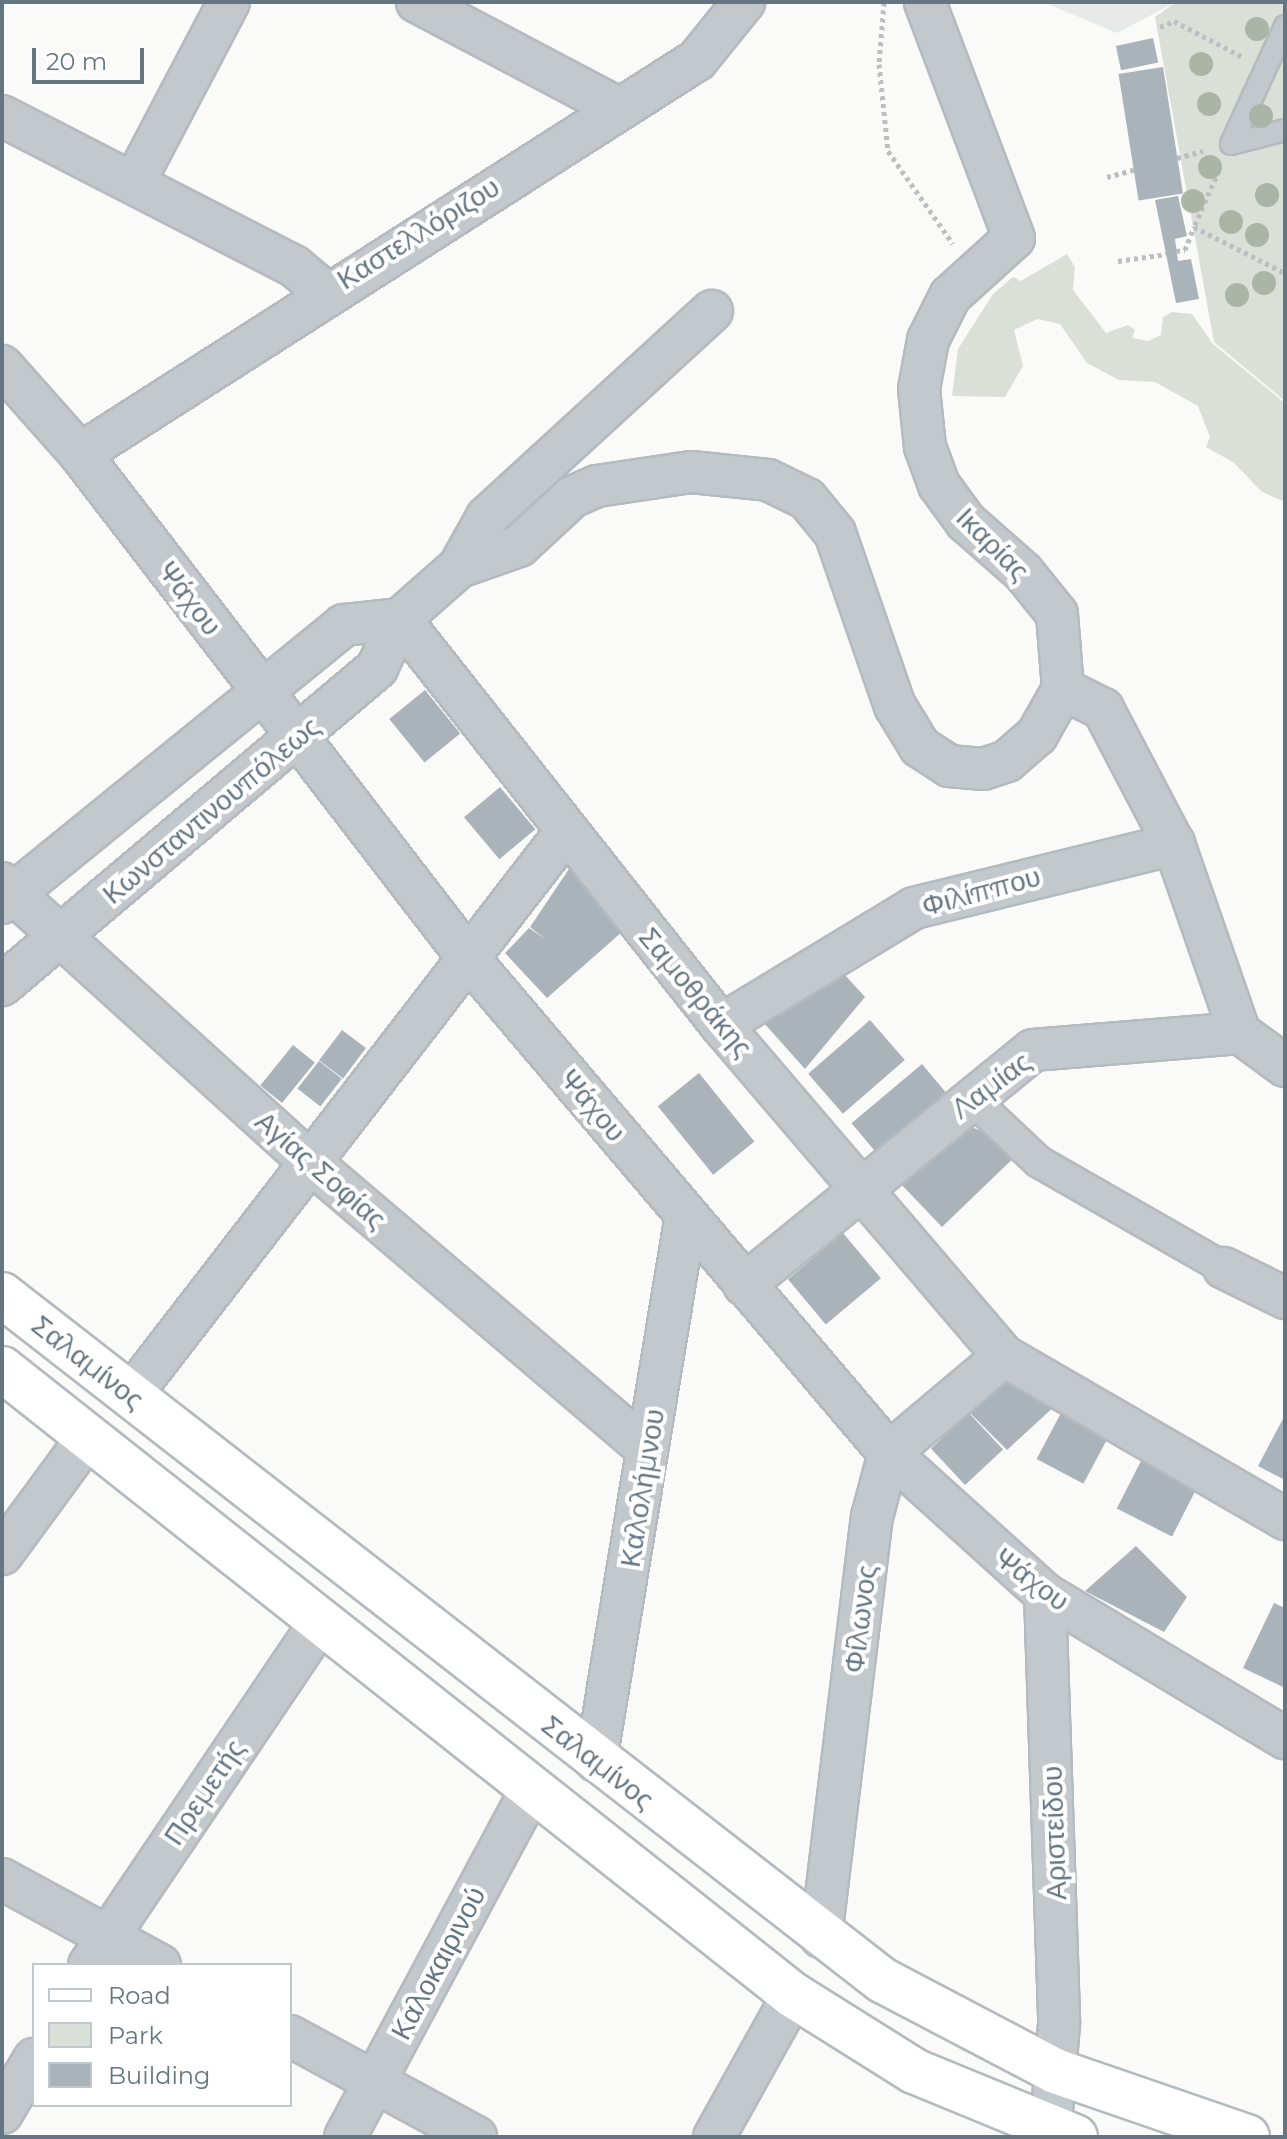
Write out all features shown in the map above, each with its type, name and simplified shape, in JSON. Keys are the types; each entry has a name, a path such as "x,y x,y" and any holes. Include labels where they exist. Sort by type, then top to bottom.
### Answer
{"main road":[{"name":"Σαλαμίνος","path":"2,1295 821,1937 882,1980 1055,2071 1247,2137"},
{"name":"Σαλαμίνος","path":"2,1369 793,1995 914,2071 1059,2134"}],"street":[{"path":"135,181 229,2"},
{"path":"417,2 477,16 616,107"},
{"name":"Καστελλόριζου","path":"80,454 325,292 616,107 697,60 744,2"},
{"name":"Ικαρίας","path":"925,2 1014,238 950,296 928,340 919,389 925,447 939,485 966,522 1023,572 1057,614 1063,689"},
{"path":"2,116 135,181 294,266 325,292"},
{"name":"Κωνσταντινουπόλεως","path":"2,985 297,739 377,668 400,619 459,567 487,517 712,311"},
{"name":"Ψάχου","path":"2,366 80,454 469,959 889,1453 1045,1594 1285,1738"},
{"name":"Κωνσταντινουπόλεως","path":"459,567 519,546 572,497 597,486 664,473 743,474 790,488 835,533 895,706 908,731 934,759 974,769 1007,761 1037,735 1063,689"},
{"name":"Κωνσταντινουπόλεως","path":"6,893 344,625 400,619"},
{"name":"Σαμοθράκης","path":"400,619 565,833 721,1025 1004,1356 1285,1519"},
{"path":"1063,689 1103,709 1174,844 1240,1033 1285,1066"},
{"path":"130,1396 565,833"},
{"name":"Φιλίππου","path":"721,1025 914,908 1174,844"},
{"name":"Αγίας Σοφίας","path":"6,893 61,935 311,1163 647,1449"},
{"name":"Λαμίας","path":"744,1285 1021,1058 1055,1044 1240,1033"},
{"path":"971,1098 1039,1162 1224,1268 1285,1298"},
{"name":"Καλολήμνου","path":"596,1761 686,1215"},
{"path":"889,1453 1004,1356"},
{"path":"2,1554 88,1437"},
{"name":"Φίλωνος","path":"821,1937 872,1517 889,1453"},
{"name":"Αριστείδου","path":"1045,1594 1059,1969 1055,2071 1059,2134"},
{"name":"Πρεμετής","path":"98,1950 321,1621"},
{"name":"Καλοκαιρινού","path":"345,2137 532,1788"},
{"path":"2,1879 98,1950 152,1963"},
{"path":"714,2137 793,1995"},
{"path":"292,2037 476,2137"},
{"path":"2,2113 32,2062"}],"lane":[{"path":"1231,144 1263,67 1285,26"},
{"path":"1231,144 1285,130"}],"path":[{"path":"884,2 879,64 888,151 973,273"},
{"path":"1160,27 1174,21 1263,67"},
{"path":"1176,251 1185,250 1231,144"},
{"path":"1107,177 1134,170"},
{"path":"1194,227 1285,273"},
{"path":"1118,261 1166,254"}],"shaded area":[{"path":"1043,2 1176,2 1117,33"}],"green space":[{"path":"1176,2 1285,2 1285,401 1214,342 1155,17"},
{"path":"1067,254 1075,267 1073,290 1106,333 1128,325 1135,330 1132,338 1148,341 1161,335 1163,317 1172,312 1192,314 1213,344 1285,403 1285,502 1262,492 1233,462 1206,447 1210,437 1198,406 1155,382 1119,380 1087,363 1060,324 1037,319 1014,330 1023,366 1005,397 952,396 958,349 993,294 1013,277 1021,281"}],"building":[{"path":"1153,38 1158,62 1121,70 1116,46"},
{"path":"1163,67 1183,193 1139,200 1119,74"},
{"path":"1178,196 1187,236 1175,239 1178,261 1191,259 1199,299 1176,303 1155,200"},
{"path":"425,690 460,734 424,762 389,719"},
{"path":"500,787 535,829 499,859 464,817"},
{"path":"569,869 623,931 547,998 505,953 529,928 545,939 530,927"},
{"path":"844,974 865,997 805,1069 763,1022"},
{"path":"870,1020 905,1060 843,1114 808,1074"},
{"path":"342,1030 366,1048 343,1078 319,1060"},
{"path":"293,1045 315,1063 282,1103 260,1085"},
{"path":"319,1061 342,1079 320,1106 297,1089"},
{"path":"922,1064 953,1101 882,1160 852,1123"},
{"path":"699,1073 754,1141 713,1175 658,1106"},
{"path":"961,1122 1022,1150 942,1227 898,1181"},
{"path":"843,1233 881,1278 826,1324 788,1279"},
{"path":"1008,1373 1058,1403 1007,1450 969,1412"},
{"path":"969,1413 1003,1450 965,1485 931,1448"},
{"path":"1061,1413 1108,1438 1083,1484 1037,1459"},
{"path":"1285,1415 1285,1480 1258,1466"},
{"path":"1144,1455 1199,1483 1172,1537 1117,1508"},
{"path":"1136,1546 1187,1597 1164,1632 1085,1591"},
{"path":"1274,1603 1285,1608 1285,1688 1243,1668"}]}
